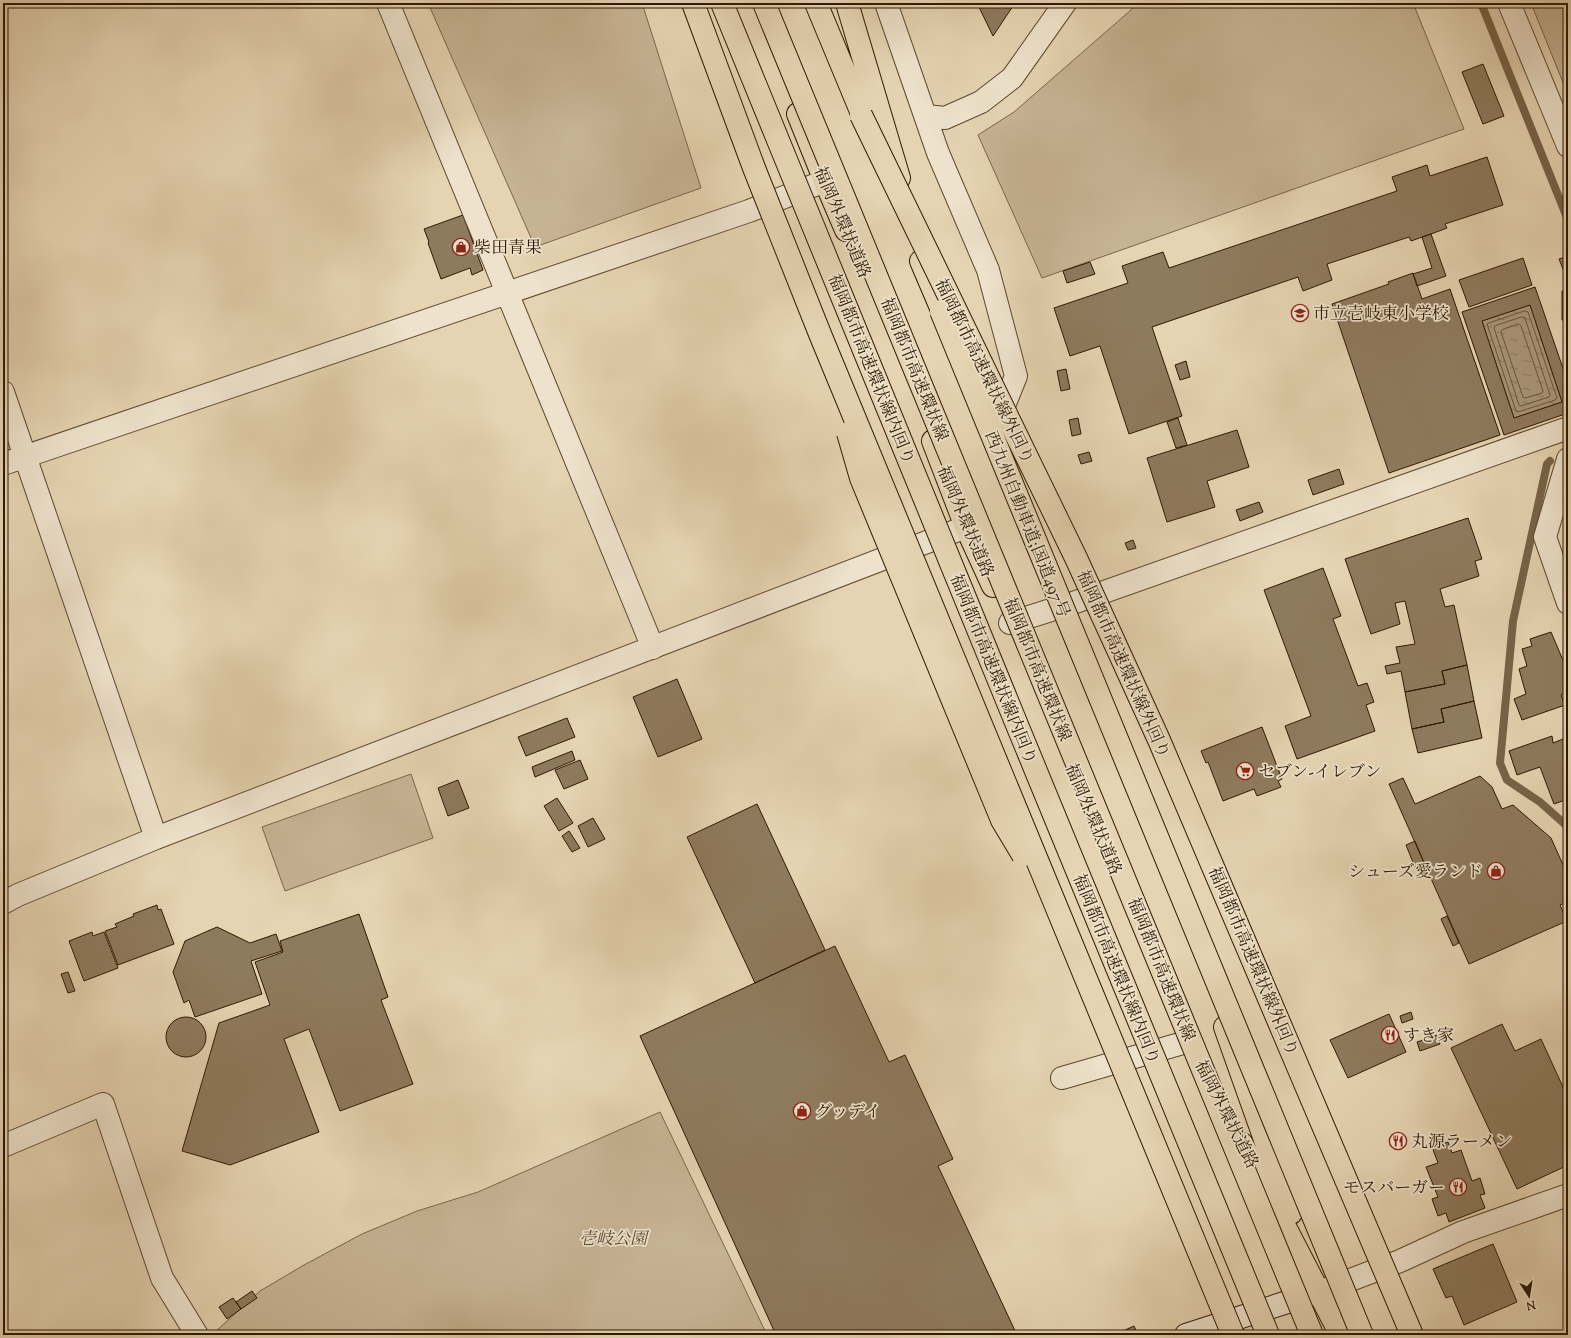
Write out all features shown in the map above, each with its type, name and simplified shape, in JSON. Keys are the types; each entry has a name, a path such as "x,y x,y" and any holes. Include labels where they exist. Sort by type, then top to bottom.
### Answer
{"highway":[{"path":"693,3 754,168 820,334 1233,1335"},
{"name":"福岡都市高速環状線内回り","path":"722,3 1268,1335"},
{"name":"福岡外環状道路","path":"754,3 825,181 892,334 966,527 1010,623 1190,1041 1341,1335"},
{"name":"福岡都市高速環状線","path":"764,3 1312,1335"},
{"name":"福岡外環状道路","path":"815,3 926,272 1108,694 1333,1335"},
{"name":"福岡都市高速環状線外回り","path":"815,3 861,115 1076,558 1159,740 1412,1335"},
{"path":"847,3 926,272"},
{"name":"西九州自動車道;国道497号","path":"861,115 1095,688 1362,1335"}],"street":[{"path":"388,3 653,648"},
{"path":"886,3 938,153 988,270 1016,376 994,430"},
{"path":"926,116 945,118 982,102 994,93 1012,78 1065,3"},
{"path":"1509,3 1564,125 1568,146"},
{"path":"3,464 749,211 825,181"},
{"path":"3,392 156,838"},
{"path":"1010,623 1070,604 1568,428"},
{"path":"1568,459 1545,538 1568,603"},
{"path":"3,903 18,895 156,838 966,527"},
{"path":"1062,1078 1190,1041"},
{"path":"3,1146 103,1104 162,1278 197,1335"},
{"path":"1191,1334 1319,1292 1400,1261 1463,1232 1568,1195"}],"green space":[{"path":"428,3 642,3 701,188 535,247"},
{"path":"1139,3 1413,3 1464,129 1042,278 978,135 1014,112"},
{"path":"1531,3 1568,3 1568,90 1566,90"},
{"path":"411,774 433,838 285,891 262,827"},
{"name":"壱岐公園","path":"660,1112 767,1335 217,1335 215,1332 260,1291 304,1265 362,1234 417,1211 478,1192"}],"water":[{"path":"1530,305 1562,402 1514,418 1482,321"}],"building":[{"path":"977,3 1015,3 993,36"},
{"path":"1483,64 1504,116 1483,124 1462,72"},
{"path":"1487,157 1503,205 1445,224 1447,228 1411,241 1409,237 1327,264 1332,280 1303,291 1298,277 1152,327 1182,416 1129,434 1100,346 1070,356 1054,308 1128,283 1122,266 1163,252 1169,268 1397,191 1392,177 1427,165 1430,176"},
{"path":"463,215 483,270 472,275 470,268 441,279 424,229"},
{"path":"1431,234 1446,276 1417,286 1413,274 1432,268 1422,237"},
{"path":"1568,256 1568,282 1559,259"},
{"path":"1523,258 1532,285 1469,307 1459,280"},
{"path":"1090,262 1095,274 1067,283 1063,271"},
{"path":"1413,273 1422,299 1450,289 1500,435 1389,473 1332,304 1389,284 1388,282"},
{"path":"1535,287 1568,383 1568,413 1504,435 1462,312","holes":["1530,305 1562,402 1514,418 1482,321"]},
{"path":"1562,291 1568,291 1568,320 1562,320"},
{"path":"1186,361 1190,377 1180,380 1175,365"},
{"path":"1066,369 1070,389 1061,391 1057,371"},
{"path":"1078,418 1081,434 1072,436 1069,420"},
{"path":"1178,418 1187,445 1176,448 1167,422"},
{"path":"1237,430 1249,467 1207,481 1215,507 1167,522 1147,458"},
{"path":"1089,452 1092,461 1081,464 1078,455"},
{"path":"1339,469 1344,484 1313,495 1308,480"},
{"path":"1259,502 1263,512 1240,521 1236,510"},
{"path":"1468,518 1482,559 1475,561 1479,576 1440,589 1445,607 1454,605 1467,665 1442,671 1445,684 1405,692 1401,671 1387,674 1385,666 1400,663 1396,647 1415,644 1405,601 1395,603 1400,624 1371,634 1345,559"},
{"path":"1133,540 1136,548 1128,550 1125,543"},
{"path":"1323,568 1341,616 1333,619 1358,686 1367,683 1374,702 1366,705 1375,731 1297,759 1285,726 1311,716 1264,590"},
{"path":"1551,632 1568,672 1568,692 1561,695 1565,705 1522,720 1514,699 1526,694 1519,669 1527,666 1522,649 1532,646 1530,639"},
{"path":"1467,665 1474,701 1441,709 1444,722 1412,729 1405,692 1445,684 1442,671"},
{"path":"677,679 702,739 658,757 633,697"},
{"path":"1474,701 1482,738 1418,753 1412,729 1444,722 1441,709"},
{"path":"567,718 575,737 526,756 518,737"},
{"name":"セブン-イレブン","path":"1262,727 1282,779 1278,781 1281,787 1257,796 1254,789 1223,801 1208,762 1206,763 1201,751"},
{"path":"1552,736 1553,743 1568,737 1568,799 1554,804 1540,767 1517,775 1509,751"},
{"path":"572,751 575,760 535,777 532,767"},
{"path":"580,760 588,779 564,789 555,770"},
{"name":"シューズ愛ランド","path":"1480,776 1492,787 1502,809 1513,805 1551,838 1568,876 1568,902 1560,905 1567,921 1469,964 1389,784 1403,778 1415,804"},
{"path":"458,780 469,808 448,816 438,788"},
{"path":"557,798 573,823 559,831 544,806"},
{"path":"757,804 825,950 755,983 687,837"},
{"path":"593,818 605,839 588,847 578,826"},
{"path":"569,831 580,848 572,852 562,836"},
{"path":"1415,841 1425,865 1416,870 1406,845"},
{"path":"157,905 158,910 161,909 174,944 118,965 105,931 117,927 115,924 134,916 133,914"},
{"path":"359,914 388,997 381,1000 413,1084 340,1111 309,1029 284,1039 319,1132 230,1165 182,1151 219,1023 270,1005 255,962 283,952 280,941"},
{"path":"1447,916 1459,943 1453,946 1441,919"},
{"path":"217,927 250,943 276,934 282,951 251,961 262,994 195,1017 189,1000 184,1003 173,972 185,941"},
{"path":"92,932 93,936 104,932 118,968 84,981 69,941"},
{"name":"グッデイ","path":"835,946 889,1062 905,1055 953,1159 938,1166 1017,1335 776,1335 640,1036"},
{"path":"68,972 75,991 68,993 61,974"},
{"path":"1411,1012 1413,1019 1402,1023 1400,1016"},
{"path":"1389,1014 1406,1052 1348,1078 1330,1040"},
{"path":"182,1017 190,1017 197,1020 203,1026 206,1037 203,1048 197,1054 190,1057 182,1057 175,1054 169,1048 166,1041 166,1033 169,1026 175,1020"},
{"path":"1502,1024 1515,1051 1541,1039 1568,1098 1568,1165 1517,1189 1451,1048"},
{"path":"1437,1035 1440,1044 1420,1051 1417,1042"},
{"name":"モスバーガー","path":"1448,1142 1452,1153 1461,1150 1472,1181 1480,1178 1485,1194 1480,1195 1485,1208 1449,1222 1446,1213 1438,1216 1432,1199 1438,1197 1426,1167 1438,1163 1432,1147"},
{"path":"1493,1244 1517,1302 1464,1325 1452,1296 1446,1298 1433,1269"},
{"path":"252,1291 257,1298 241,1309 236,1302"},
{"path":"233,1298 241,1309 227,1319 219,1307"},
{"path":"1134,1326 1138,1335 1114,1335"}],"waterway":[{"path":"1481,3 1568,220"},
{"path":"1550,461 1547,464 1513,621 1500,763 1507,780 1540,802 1568,827"}],"place":[{"name":"柴田青果","path":"461,247"},
{"name":"市立壱岐東小学校","path":"1300,313"},
{"name":"セブン-イレブン","path":"1245,771"},
{"name":"シューズ愛ランド","path":"1496,871"},
{"name":"すき家","path":"1390,1035"},
{"name":"グッデイ","path":"802,1111"},
{"name":"丸源ラーメン","path":"1398,1141"},
{"name":"モスバーガー","path":"1458,1187"}]}
